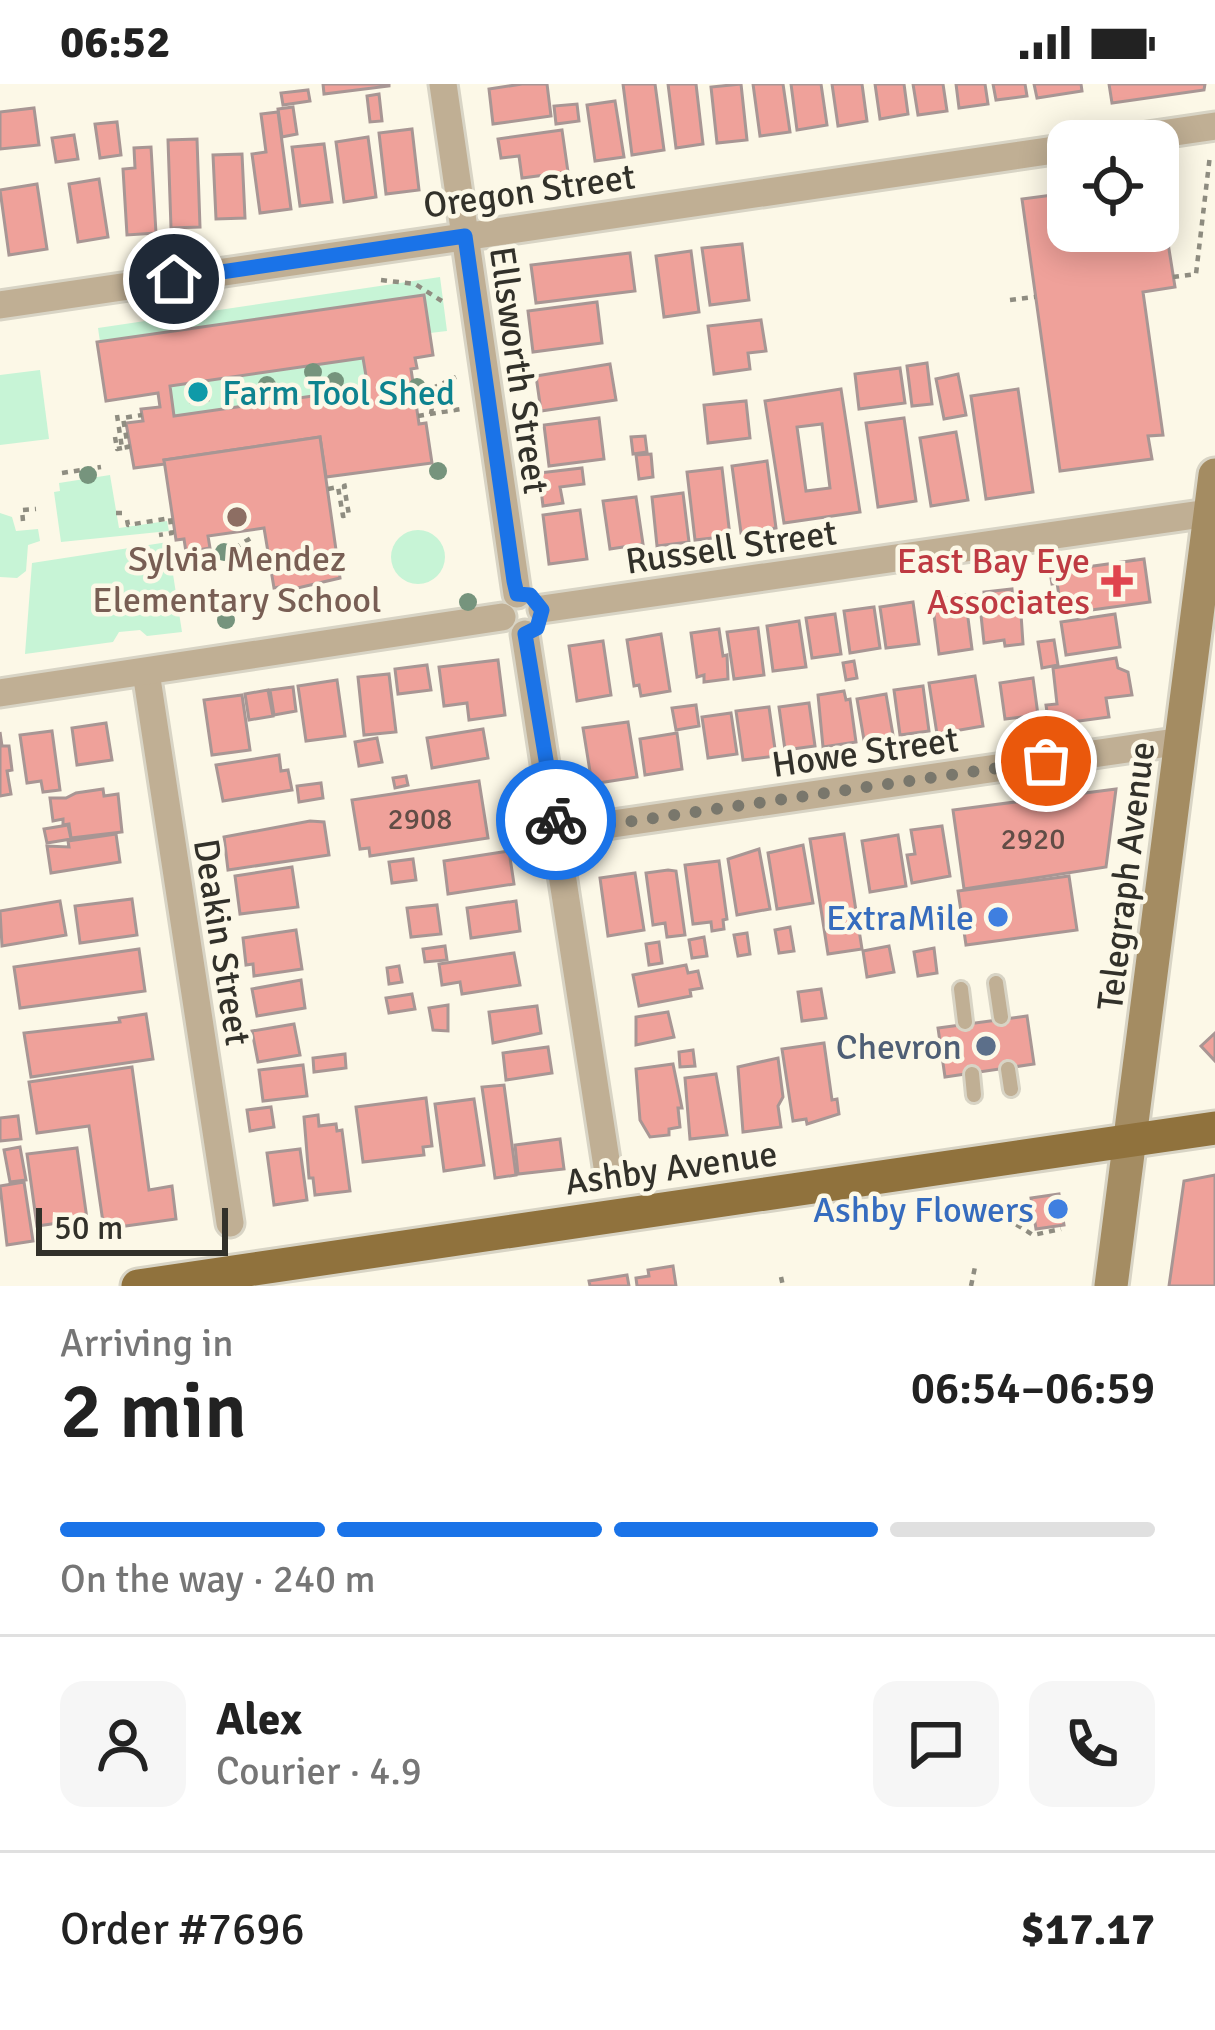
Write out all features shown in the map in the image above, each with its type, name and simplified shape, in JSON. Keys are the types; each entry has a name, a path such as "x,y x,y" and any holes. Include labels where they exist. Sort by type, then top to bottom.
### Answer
{"main road":[{"name":"Telegraph Avenue","path":"1111,1286 1215,475"},
{"name":"Ashby Avenue","path":"138,1286 197,1282 1215,1128"}],"street":[{"name":"Ellsworth Street","path":"443,84 515,615 558,832 608,1173"},
{"path":"1179,131 1214,126"},
{"name":"Oregon Street","path":"0,305 1047,151"},
{"name":"Russell Street","path":"515,615 537,628 542,610 1213,512"},
{"path":"0,693 515,615"},
{"name":"Deakin Street","path":"146,672 230,1223"},
{"name":"Howe Street","path":"558,832 1182,741"}],"lane":[{"path":"996,982 1001,1017"},
{"path":"961,989 965,1022"},
{"path":"1008,1069 1011,1089"},
{"path":"972,1074 974,1095"}],"path":[{"path":"1173,277 1196,274 1214,126"},
{"path":"380,280 416,284 445,303"},
{"path":"1010,300 1036,296"},
{"path":"430,414 435,387 456,377"},
{"path":"418,416 461,409"},
{"path":"115,437 117,449 128,447 123,418 142,415"},
{"path":"117,416 122,448"},
{"path":"62,473 101,467"},
{"path":"328,489 338,487 343,516 349,515 344,486 348,485"},
{"path":"23,521 22,510 36,509"},
{"path":"128,520 128,525 170,518 172,533 159,535"},
{"path":"201,559 223,555 251,538"},
{"path":"1011,1202 1014,1223 1033,1234 1061,1229"},
{"path":"971,1286 975,1267"},
{"path":"781,1277 782,1286"}],"green space":[{"path":"440,277 447,331 430,333 424,295 100,342 98,328"},
{"path":"363,358 368,388 174,416 170,386"},
{"path":"40,370 49,439 0,445 0,375"},
{"path":"110,475 119,528 167,521 169,531 61,542 54,492 60,491 59,483"},
{"path":"0,513 12,517 16,531 38,529 40,541 28,545 26,571 17,578 0,577"},
{"path":"418,530 437,538 445,557 437,576 418,584 399,576 391,557 399,538"},
{"path":"168,542 182,632 147,636 140,630 119,632 113,642 25,654 32,563"}],"building":[{"path":"323,84 389,84 389,86 324,94"},
{"path":"547,84 551,116 493,124 489,89"},
{"path":"623,84 655,84 664,150 632,155"},
{"path":"668,84 696,84 703,144 676,148"},
{"path":"741,84 747,140 717,143 711,87"},
{"path":"753,84 783,84 790,132 760,136"},
{"path":"791,84 821,84 827,125 797,130"},
{"path":"832,84 862,84 867,121 838,126"},
{"path":"875,84 904,84 908,114 880,119"},
{"path":"913,84 943,84 947,111 918,115"},
{"path":"956,84 985,84 988,104 959,108"},
{"path":"993,84 1025,84 1027,96 996,100"},
{"path":"1034,84 1081,84 1082,91 1037,98"},
{"path":"1109,84 1205,84 1204,90 1112,103"},
{"path":"308,90 310,101 283,105 281,93"},
{"path":"379,94 382,121 370,122 367,96"},
{"path":"615,101 624,157 595,161 587,105"},
{"path":"577,104 579,121 556,124 554,106"},
{"path":"293,107 297,134 282,137 278,109"},
{"path":"34,108 39,145 0,149 0,112"},
{"path":"278,112 291,209 260,213 252,154 266,152 261,114"},
{"path":"117,122 121,155 100,158 95,124"},
{"path":"412,129 419,190 386,194 379,133"},
{"path":"562,130 568,172 522,178 519,156 501,158 498,139"},
{"path":"74,135 78,159 56,162 52,138"},
{"path":"368,137 376,197 344,202 336,142"},
{"path":"197,139 200,227 171,228 168,140"},
{"path":"324,144 332,202 300,206 292,147"},
{"path":"151,147 156,233 127,235 123,169 135,168 134,148"},
{"path":"242,154 245,218 216,219 213,155"},
{"path":"99,179 108,237 78,242 69,184"},
{"path":"37,184 47,249 9,255 0,190"},
{"path":"1047,196 1047,252 1169,252 1175,287 1143,292 1163,435 1148,436 1152,459 1060,471 1022,199"},
{"path":"742,244 749,300 710,305 702,248"},
{"path":"691,251 699,312 664,317 656,256"},
{"path":"630,253 635,291 536,303 531,265"},
{"path":"424,295 433,355 415,358 417,368 411,369 419,424 426,423 432,463 326,477 320,437 134,468 126,423 143,421 141,409 160,407 158,393 106,401 97,342","holes":["363,358 368,388 174,416 170,386"]},
{"path":"597,302 602,343 533,352 528,311"},
{"path":"761,320 766,351 748,353 750,369 714,374 708,326"},
{"path":"927,363 932,404 912,406 907,366"},
{"path":"610,364 616,400 541,411 536,376"},
{"path":"900,368 905,403 859,409 855,374"},
{"path":"958,374 966,415 944,419 936,379"},
{"name":"Farm Tool Shed","path":"205,381 208,400 191,402 189,383"},
{"path":"841,389 860,512 784,523 765,401","holes":["822,424 830,488 806,491 797,427"]},
{"path":"1018,389 1033,492 986,499 971,396"},
{"path":"746,401 750,438 708,443 704,405"},
{"path":"599,418 604,459 549,466 544,425"},
{"path":"904,418 916,501 878,507 866,423"},
{"path":"956,432 968,500 931,506 920,438"},
{"path":"645,436 647,452 633,454 631,437"},
{"path":"320,437 340,578 285,591 284,586 274,588 264,528 208,536 210,548 186,552 184,539 176,540 164,460"},
{"path":"651,454 653,477 639,479 636,455"},
{"path":"767,461 776,528 741,533 732,466"},
{"path":"582,468 584,484 560,487 563,503 543,506 539,473"},
{"path":"722,468 730,536 695,540 687,472"},
{"path":"683,493 689,542 657,546 652,497"},
{"path":"636,497 643,544 610,549 603,501"},
{"path":"580,510 587,559 549,564 543,515"},
{"path":"1144,559 1150,602 1062,614 1057,583 1052,584 1050,572"},
{"path":"1012,589 1013,600 1020,599 1023,644 984,643 980,606 985,605 984,592"},
{"path":"965,595 972,649 939,654 932,600"},
{"path":"913,602 919,644 886,648 880,607"},
{"path":"874,607 880,648 850,653 844,611"},
{"path":"835,614 841,654 812,658 806,618"},
{"path":"1115,614 1120,647 1066,655 1061,622"},
{"path":"799,621 806,667 773,671 767,626"},
{"path":"758,628 764,675 734,679 727,632"},
{"path":"719,629 728,679 704,682 704,675 697,677 691,633"},
{"path":"661,634 670,691 641,696 639,685 634,686 627,640"},
{"path":"1054,640 1058,665 1042,668 1038,642"},
{"path":"603,641 611,695 577,701 569,646"},
{"path":"1116,658 1118,668 1128,672 1132,695 1106,698 1109,717 1049,725 1046,705 1057,704 1053,668"},
{"path":"498,660 505,715 469,720 467,703 444,706 439,667"},
{"path":"854,661 857,678 846,680 843,663"},
{"path":"427,665 431,690 398,694 395,669"},
{"path":"389,674 396,732 364,735 358,677"},
{"path":"975,676 983,726 937,734 929,683"},
{"path":"1033,678 1038,715 1005,719 1000,683"},
{"path":"337,680 345,736 306,741 298,686"},
{"path":"923,686 929,731 900,735 894,690"},
{"path":"293,687 296,711 274,715 270,690"},
{"path":"268,690 273,716 249,720 245,694"},
{"path":"844,691 846,700 850,699 856,742 823,747 818,695"},
{"path":"886,694 893,735 864,740 857,699"},
{"path":"242,695 250,750 212,755 204,700"},
{"path":"809,703 815,746 785,750 779,707"},
{"path":"696,705 699,726 676,730 672,708"},
{"path":"769,707 776,756 743,760 736,711"},
{"path":"731,713 737,754 708,758 702,717"},
{"path":"628,722 637,777 592,784 583,728"},
{"path":"106,723 112,760 77,765 72,728"},
{"path":"483,729 488,758 432,768 427,738"},
{"path":"52,731 60,790 43,792 41,781 27,783 20,735"},
{"path":"0,732 2,746 9,746 12,770 7,771 11,794 0,796"},
{"path":"677,733 682,769 645,775 640,739"},
{"path":"377,738 382,762 359,766 355,742"},
{"path":"279,755 281,771 288,770 292,790 223,801 216,765"},
{"path":"406,776 408,785 395,788 393,778"},
{"path":"479,781 488,838 370,856 369,848 360,849 352,800"},
{"path":"321,783 323,798 299,802 297,786"},
{"path":"103,789 104,796 118,794 122,832 71,838 69,824 63,825 63,819 53,821 50,798"},
{"path":"1116,789 1106,867 964,889 953,810"},
{"path":"324,822 329,855 228,870 224,837"},
{"path":"68,825 71,839 47,843 44,829"},
{"path":"942,826 950,876 912,883 907,855 915,854 911,830"},
{"path":"116,834 120,862 51,873 47,846 69,847 68,841"},
{"path":"844,834 862,949 828,954 810,839"},
{"path":"898,835 906,886 870,892 862,841"},
{"path":"803,845 813,903 777,909 768,853"},
{"path":"759,849 770,909 737,915 728,859"},
{"path":"509,851 514,884 448,894 444,861"},
{"path":"413,859 416,880 392,883 389,862"},
{"path":"719,861 727,919 724,929 712,931 711,922 693,924 685,865"},
{"path":"292,867 298,907 240,914 235,876"},
{"path":"676,871 685,935 667,937 665,923 653,925 646,873"},
{"path":"635,873 644,930 608,936 600,878"},
{"path":"1069,876 1077,930 966,945 958,891"},
{"path":"132,899 137,935 80,943 75,906"},
{"path":"60,901 66,935 2,946 0,911"},
{"path":"516,901 520,931 471,938 467,908"},
{"path":"437,905 441,934 411,937 407,908"},
{"path":"790,927 794,951 779,953 775,930"},
{"path":"296,930 302,969 254,976 253,964 246,965 243,938"},
{"path":"747,933 750,954 738,956 734,935"},
{"path":"704,937 707,956 692,958 689,940"},
{"path":"659,942 662,963 649,965 646,944"},
{"path":"445,946 447,960 425,962 423,949"},
{"path":"889,946 894,972 867,977 863,951"},
{"path":"934,948 937,973 918,976 914,952"},
{"path":"139,949 145,991 20,1008 14,967"},
{"path":"514,953 520,985 462,994 460,982 442,985 439,964"},
{"path":"686,965 688,973 698,971 702,988 690,990 691,996 639,1006 633,975"},
{"path":"399,966 402,982 389,984 387,968"},
{"path":"301,980 305,1008 257,1016 252,989"},
{"path":"821,989 826,1018 802,1021 798,992"},
{"path":"412,994 415,1009 389,1013 386,998"},
{"path":"448,1005 448,1031 433,1030 429,1008"},
{"path":"537,1006 541,1033 493,1043 489,1012"},
{"path":"668,1012 674,1037 636,1045 636,1017"},
{"path":"146,1014 153,1059 31,1077 24,1033 120,1022 119,1018"},
{"path":"1027,1016 1034,1064 945,1077 938,1028"},
{"path":"294,1024 300,1055 258,1062 252,1031"},
{"path":"1215,1033 1215,1061 1201,1046"},
{"path":"824,1043 832,1100 837,1099 839,1114 807,1124 806,1119 793,1121 782,1049"},
{"path":"548,1047 552,1073 506,1080 503,1053"},
{"path":"693,1050 695,1066 680,1067 679,1052"},
{"path":"345,1054 346,1068 314,1072 313,1058"},
{"path":"778,1058 781,1127 743,1132 738,1067"},
{"path":"673,1064 682,1108 678,1108 680,1127 669,1129 669,1135 650,1137 640,1120 636,1069"},
{"path":"303,1065 307,1096 263,1101 259,1070"},
{"path":"132,1067 149,1190 172,1186 176,1219 104,1229 89,1126 37,1133 29,1082"},
{"path":"716,1074 727,1135 690,1139 685,1078"},
{"path":"504,1085 516,1175 495,1178 482,1087"},
{"path":"426,1098 432,1146 423,1147 424,1155 363,1162 356,1107"},
{"path":"474,1099 484,1165 444,1171 435,1104"},
{"path":"271,1107 274,1127 250,1131 247,1110"},
{"path":"318,1115 319,1126 336,1124 337,1131 342,1130 350,1191 315,1195 304,1117"},
{"path":"18,1116 21,1139 0,1141 0,1118"},
{"path":"560,1139 564,1169 518,1174 515,1145"},
{"path":"20,1147 26,1180 10,1182 4,1150"},
{"path":"77,1148 87,1219 37,1226 27,1154"},
{"path":"300,1149 307,1200 274,1205 267,1153"},
{"path":"1215,1175 1215,1286 1169,1286 1184,1181"},
{"path":"24,1182 33,1241 7,1245 0,1186"},
{"path":"1059,1194 1064,1225 1036,1229 1031,1198"},
{"path":"673,1266 676,1286 637,1286 636,1278 649,1276 648,1270"},
{"path":"627,1275 629,1286 590,1286 589,1281"}],"way so far":[{"path":"556,820 558,832 1046,761"}],"place":[{"name":"Farm Tool Shed","path":"198,392"},
{"name":"Sylvia Mendez Elementary School","path":"237,517"},
{"name":"East Bay Eye Associates","path":"1117,581"},
{"name":"ExtraMile","path":"998,917"},
{"name":"Chevron","path":"986,1046"},
{"name":"Ashby Flowers","path":"1058,1209"}],"route":[{"path":"174,279 465,236 514,581 517,594 530,595 542,610 537,628 525,634 556,820"}]}
